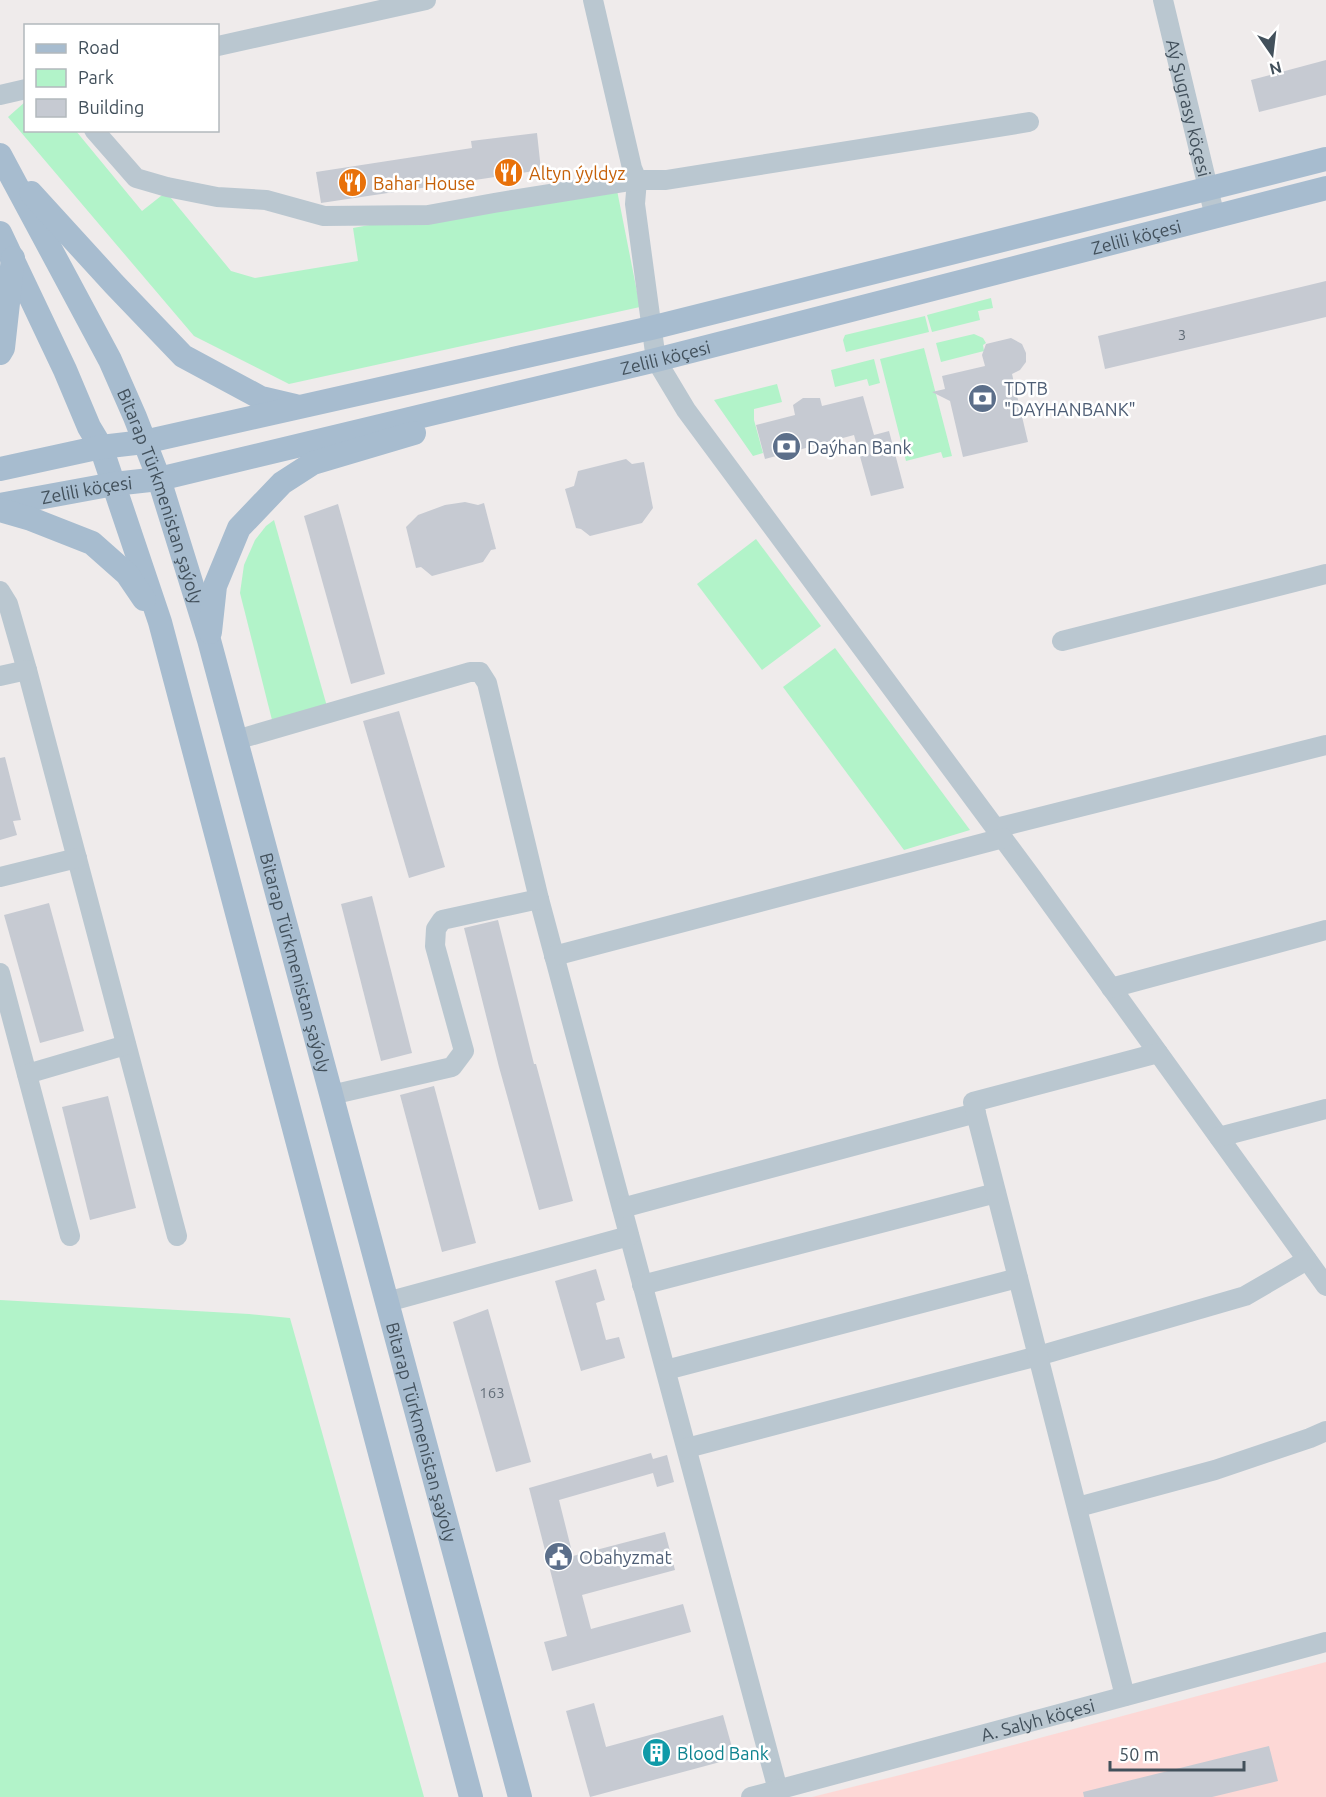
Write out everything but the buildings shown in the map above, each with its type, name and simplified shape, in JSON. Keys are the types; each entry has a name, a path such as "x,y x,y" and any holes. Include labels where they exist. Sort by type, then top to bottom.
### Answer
{"main road":[{"name":"Zelili köçesi","path":"0,470 100,447 144,442 300,408 651,328 1326,159"},
{"path":"4,161 114,284 183,356 261,398 300,408"},
{"name":"Bitarap Türkmenistan şaýoly","path":"4,161 110,360 159,479 209,640 520,1797"},
{"name":"Zelili köçesi","path":"0,505 114,484 159,479 656,360 1326,188"},
{"path":"0,233 100,447 160,622 471,1797"},
{"path":"0,353 3,348 13,258"},
{"path":"209,640 215,586 239,528 282,483 313,463 420,431 428,414"},
{"path":"0,510 32,519 92,543 127,574 160,622"}],"street":[{"path":"219,46 426,0"},
{"path":"593,0 632,168 637,180 635,204 656,360 686,410 999,833 1326,1286"},
{"name":"Aý Şugrasy köçesi","path":"1163,0 1215,218"},
{"path":"0,95 24,89"},
{"path":"96,132 136,178 167,187 218,197 266,200 324,216 428,216 494,202 637,180 666,180 1029,122"},
{"path":"1062,641 1326,574"},
{"path":"0,591 8,604 27,670 177,1236"},
{"path":"0,676 27,670"},
{"path":"236,740 470,672 480,672 487,683 539,899 778,1790"},
{"path":"554,956 1326,745"},
{"path":"0,877 77,858"},
{"path":"332,1095 452,1067 464,1051 435,946 436,929 442,920 539,899"},
{"path":"1111,988 1326,930"},
{"path":"0,973 70,1236"},
{"path":"27,1074 126,1045"},
{"path":"1125,1696 973,1102 1158,1053"},
{"path":"1219,1137 1326,1109"},
{"path":"622,1208 976,1113"},
{"path":"642,1285 996,1193"},
{"path":"387,1302 629,1236"},
{"path":"687,1448 1038,1356 1245,1296 1307,1260"},
{"path":"666,1370 1018,1278"},
{"path":"1078,1508 1215,1470 1326,1431"},
{"name":"A. Salyh köçesi","path":"751,1797 1326,1642"}],"shaded area":[{"path":"1326,1662 1326,1797 812,1797 904,1774"}],"green space":[{"path":"24,103 24,132 77,132 142,211 166,192 231,271 255,278 358,261 353,228 615,180 640,307 289,384 194,336 8,117"},
{"path":"991,298 993,308 978,311 980,320 932,332 927,315"},
{"path":"925,316 929,332 846,352 843,340 845,335"},
{"path":"974,334 983,338 986,343 983,345 984,351 941,362 936,343"},
{"path":"924,348 952,456 943,458 941,452 906,461 880,359"},
{"path":"874,359 880,383 869,386 867,379 835,387 831,370"},
{"path":"777,384 782,402 754,409 754,420 763,453 753,456 714,400"},
{"path":"274,520 328,710 273,724 240,593 244,565 255,540"},
{"path":"756,539 821,626 762,670 697,584"},
{"path":"835,648 970,830 904,850 783,687"},
{"path":"0,1300 290,1318 424,1797 0,1797"}],"place":[{"name":"Altyn ýyldyz","path":"508,173"},
{"name":"Bahar House","path":"352,183"},
{"name":"TDTB \"DAYHANBANK\"","path":"983,398"},
{"name":"Daýhan Bank","path":"786,447"},
{"name":"Obahyzmat","path":"558,1557"},
{"name":"Blood Bank","path":"656,1753"}]}
